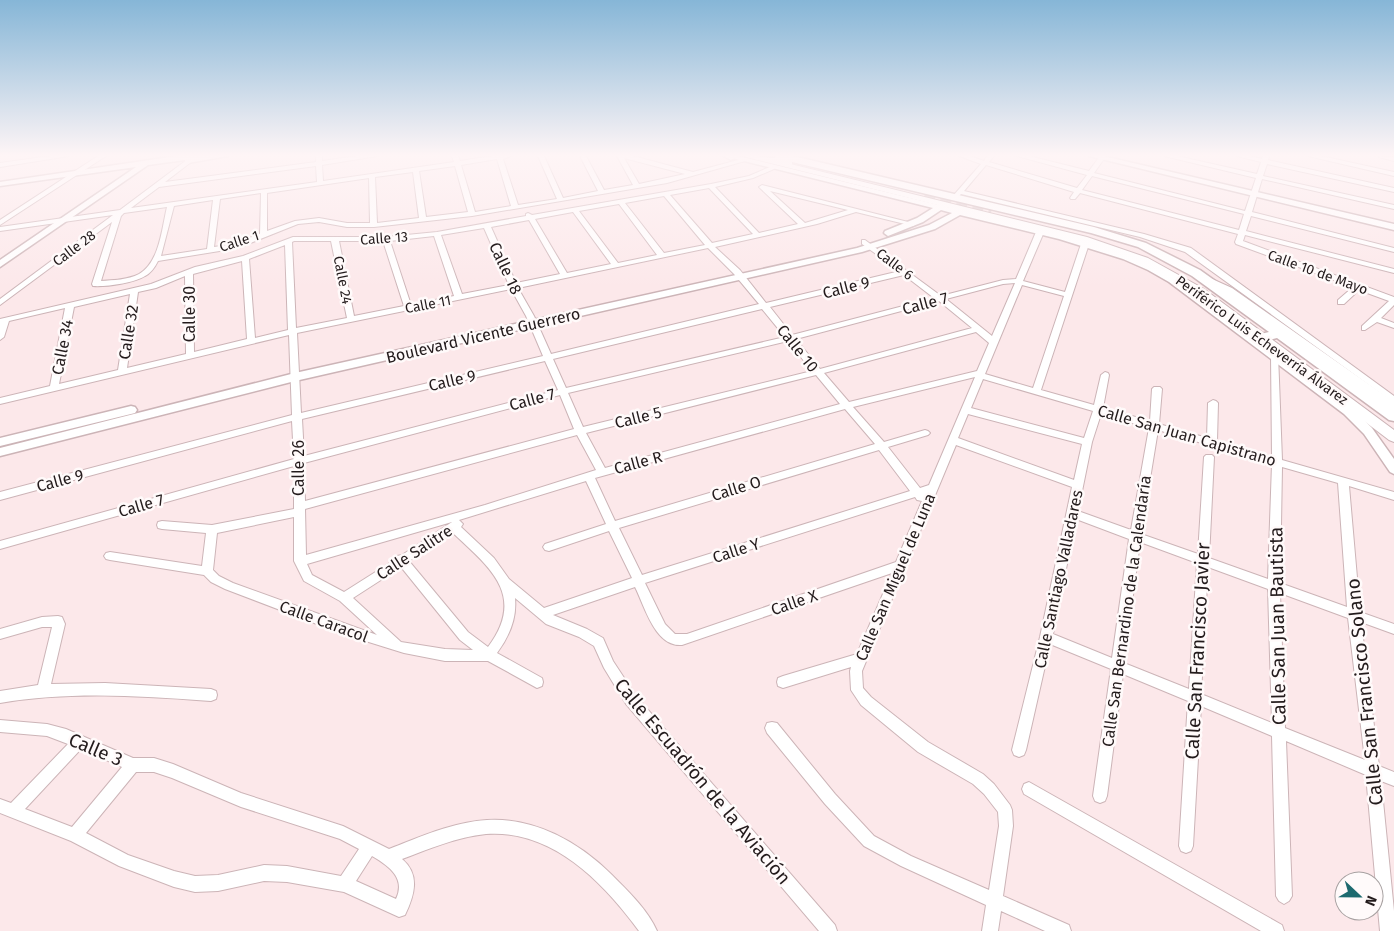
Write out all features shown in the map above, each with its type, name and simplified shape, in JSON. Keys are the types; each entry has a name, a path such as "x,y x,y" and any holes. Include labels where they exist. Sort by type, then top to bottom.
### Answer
{"highway":[{"name":"Periférico Luis Echeverría Álvarez","path":"944,200 971,201 989,211 1102,240 1143,254 1197,282 1266,337 1390,413"},
{"name":"Periférico Luis Echeverría Álvarez","path":"989,211 1094,230 1134,242 1169,258 1207,280 1390,413"}],"main road":[{"name":"Periférico Luis Echeverría Álvarez","path":"944,200 989,211"},
{"name":"Periférico Luis Echeverría Álvarez","path":"1266,337 1328,391 1394,437"}],"street":[{"path":"0,223 36,199"},
{"path":"0,255 82,199"},
{"path":"0,264 66,219 91,199"},
{"name":"Calle 28","path":"0,304 139,199"},
{"path":"0,229 207,199"},
{"path":"210,250 218,199"},
{"path":"262,234 264,199"},
{"path":"373,199 374,225"},
{"path":"420,199 423,220"},
{"path":"468,199 472,214"},
{"path":"513,199 515,207"},
{"name":"Calle 13","path":"2,321 153,286 206,266 245,258 288,241 303,238 335,241 437,234 637,199"},
{"name":"Calle 10","path":"670,199 710,246 739,275 818,372 881,445 918,493 924,505"},
{"path":"724,199 757,235"},
{"path":"775,199 802,225"},
{"path":"813,199 913,224"},
{"name":"Periférico Luis Echeverría Álvarez","path":"941,199 1142,236 1188,250 1390,413"},
{"path":"1112,199 1394,271"},
{"path":"1189,199 1394,250"},
{"path":"1242,232 1253,199"},
{"path":"1273,199 1394,227"},
{"path":"1360,199 1394,207"},
{"name":"Calle 1","path":"157,259 235,246 288,224 312,220 359,226 374,225 472,214 561,200"},
{"name":"Periférico Luis Echeverría Álvarez","path":"944,200 1138,262 1167,276 1275,356 1328,391"},
{"name":"Boulevard Vicente Guerrero","path":"868,244 913,224 944,200"},
{"name":"Boulevard Vicente Guerrero","path":"0,442 295,373 739,275 868,244 932,227 944,200"},
{"path":"620,202 662,256"},
{"path":"121,213 96,284 141,275 147,272 157,259 171,204"},
{"path":"525,206 527,214 532,218 565,276"},
{"name":"Calle 11","path":"0,401 251,340 710,246 802,225 856,210"},
{"path":"575,211 616,265"},
{"name":"Calle 18","path":"487,226 513,286 532,320 580,431 602,472"},
{"name":"Calle San Miguel de Luna","path":"990,931 1006,826 1005,810 998,799 978,779 923,747 866,701 857,690 856,671 1040,232"},
{"name":"Calle 10 de Mayo","path":"1242,232 1239,241 1242,244 1394,300"},
{"path":"437,234 459,298"},
{"path":"386,239 408,307"},
{"name":"Calle 26","path":"288,241 299,460 300,561"},
{"name":"Calle 24","path":"335,241 351,319"},
{"name":"Calle 6","path":"868,244 994,342"},
{"path":"1036,391 1085,244"},
{"path":"245,258 251,340"},
{"name":"Calle 30","path":"189,272 190,356"},
{"name":"Calle 9","path":"0,496 297,417 906,272"},
{"name":"Calle 7","path":"0,545 299,460 564,391 790,338 1007,282 1019,283 1068,295"},
{"path":"1341,302 1358,286"},
{"name":"Calle 32","path":"122,372 134,291"},
{"path":"1365,328 1394,300"},
{"name":"Calle 34","path":"54,388 70,305"},
{"path":"1375,318 1394,326"},
{"path":"0,337 2,321"},
{"name":"Calle 5","path":"162,525 212,529 243,525 580,431 978,330"},
{"name":"Calle San Juan Bautista","path":"1275,356 1277,462 1274,588 1284,896"},
{"name":"Boulevard Vicente Guerrero","path":"0,452 295,373"},
{"name":"Calle San Juan Capistrano","path":"980,374 1394,496"},
{"name":"Calle R","path":"300,561 485,509 602,472 847,405 980,374"},
{"name":"Calle Santiago Valladares","path":"1019,750 1046,637 1087,442 1098,409 1105,375"},
{"name":"Calle San Bernardino de la Calendaría","path":"1100,796 1135,537 1154,425 1157,389"},
{"path":"1328,391 1368,431 1394,469"},
{"path":"1212,442 1213,403"},
{"path":"966,410 1087,442"},
{"name":"Calle O","path":"549,547 611,526 925,433"},
{"path":"953,440 1078,485"},
{"name":"Calle San Francisco Javier","path":"1186,846 1208,457"},
{"path":"589,477 638,581"},
{"name":"Calle San Francisco Solano","path":"1343,482 1354,615 1373,771 1388,931"},
{"name":"Calle Y","path":"542,614 638,581 932,488"},
{"name":"Calle Salitre","path":"344,598 401,559 485,509"},
{"path":"1073,514 1274,588 1394,629"},
{"name":"Calle Escuadrón de la Aviación","path":"454,527 490,563 506,584 542,614 550,620 599,642 608,664 631,700 829,931"},
{"path":"110,556 207,571 212,529"},
{"path":"401,559 464,636 489,655 537,682"},
{"path":"300,561 308,578 344,598 399,647"},
{"name":"Calle X","path":"638,581 666,635 674,640 687,639 900,565"},
{"name":"Calle Caracol","path":"207,571 214,579 249,594 399,647 454,657 489,655"},
{"path":"489,655 499,643 508,622 510,608 506,584"},
{"path":"0,634 48,621 58,621 59,624 43,690"},
{"path":"1046,637 1394,779"},
{"path":"783,682 860,659"},
{"path":"0,697 43,690 116,689 211,695"},
{"name":"Calle 3","path":"0,726 47,730 78,743 91,746 133,765 75,835"},
{"path":"772,728 830,799 869,841 906,860 1063,931"},
{"path":"78,743 6,808 75,835 124,861 174,879 195,884 218,883 264,873 306,876 345,884 399,909 405,897 406,878 401,868 388,857 343,833 242,800 173,771 154,765 133,765"},
{"path":"1029,789 1275,931"},
{"path":"388,857 472,829 489,826 527,830 555,842 592,867 631,905 649,931"},
{"path":"345,884 369,847"}],"tunnel":[{"path":"934,199 991,213"}]}
